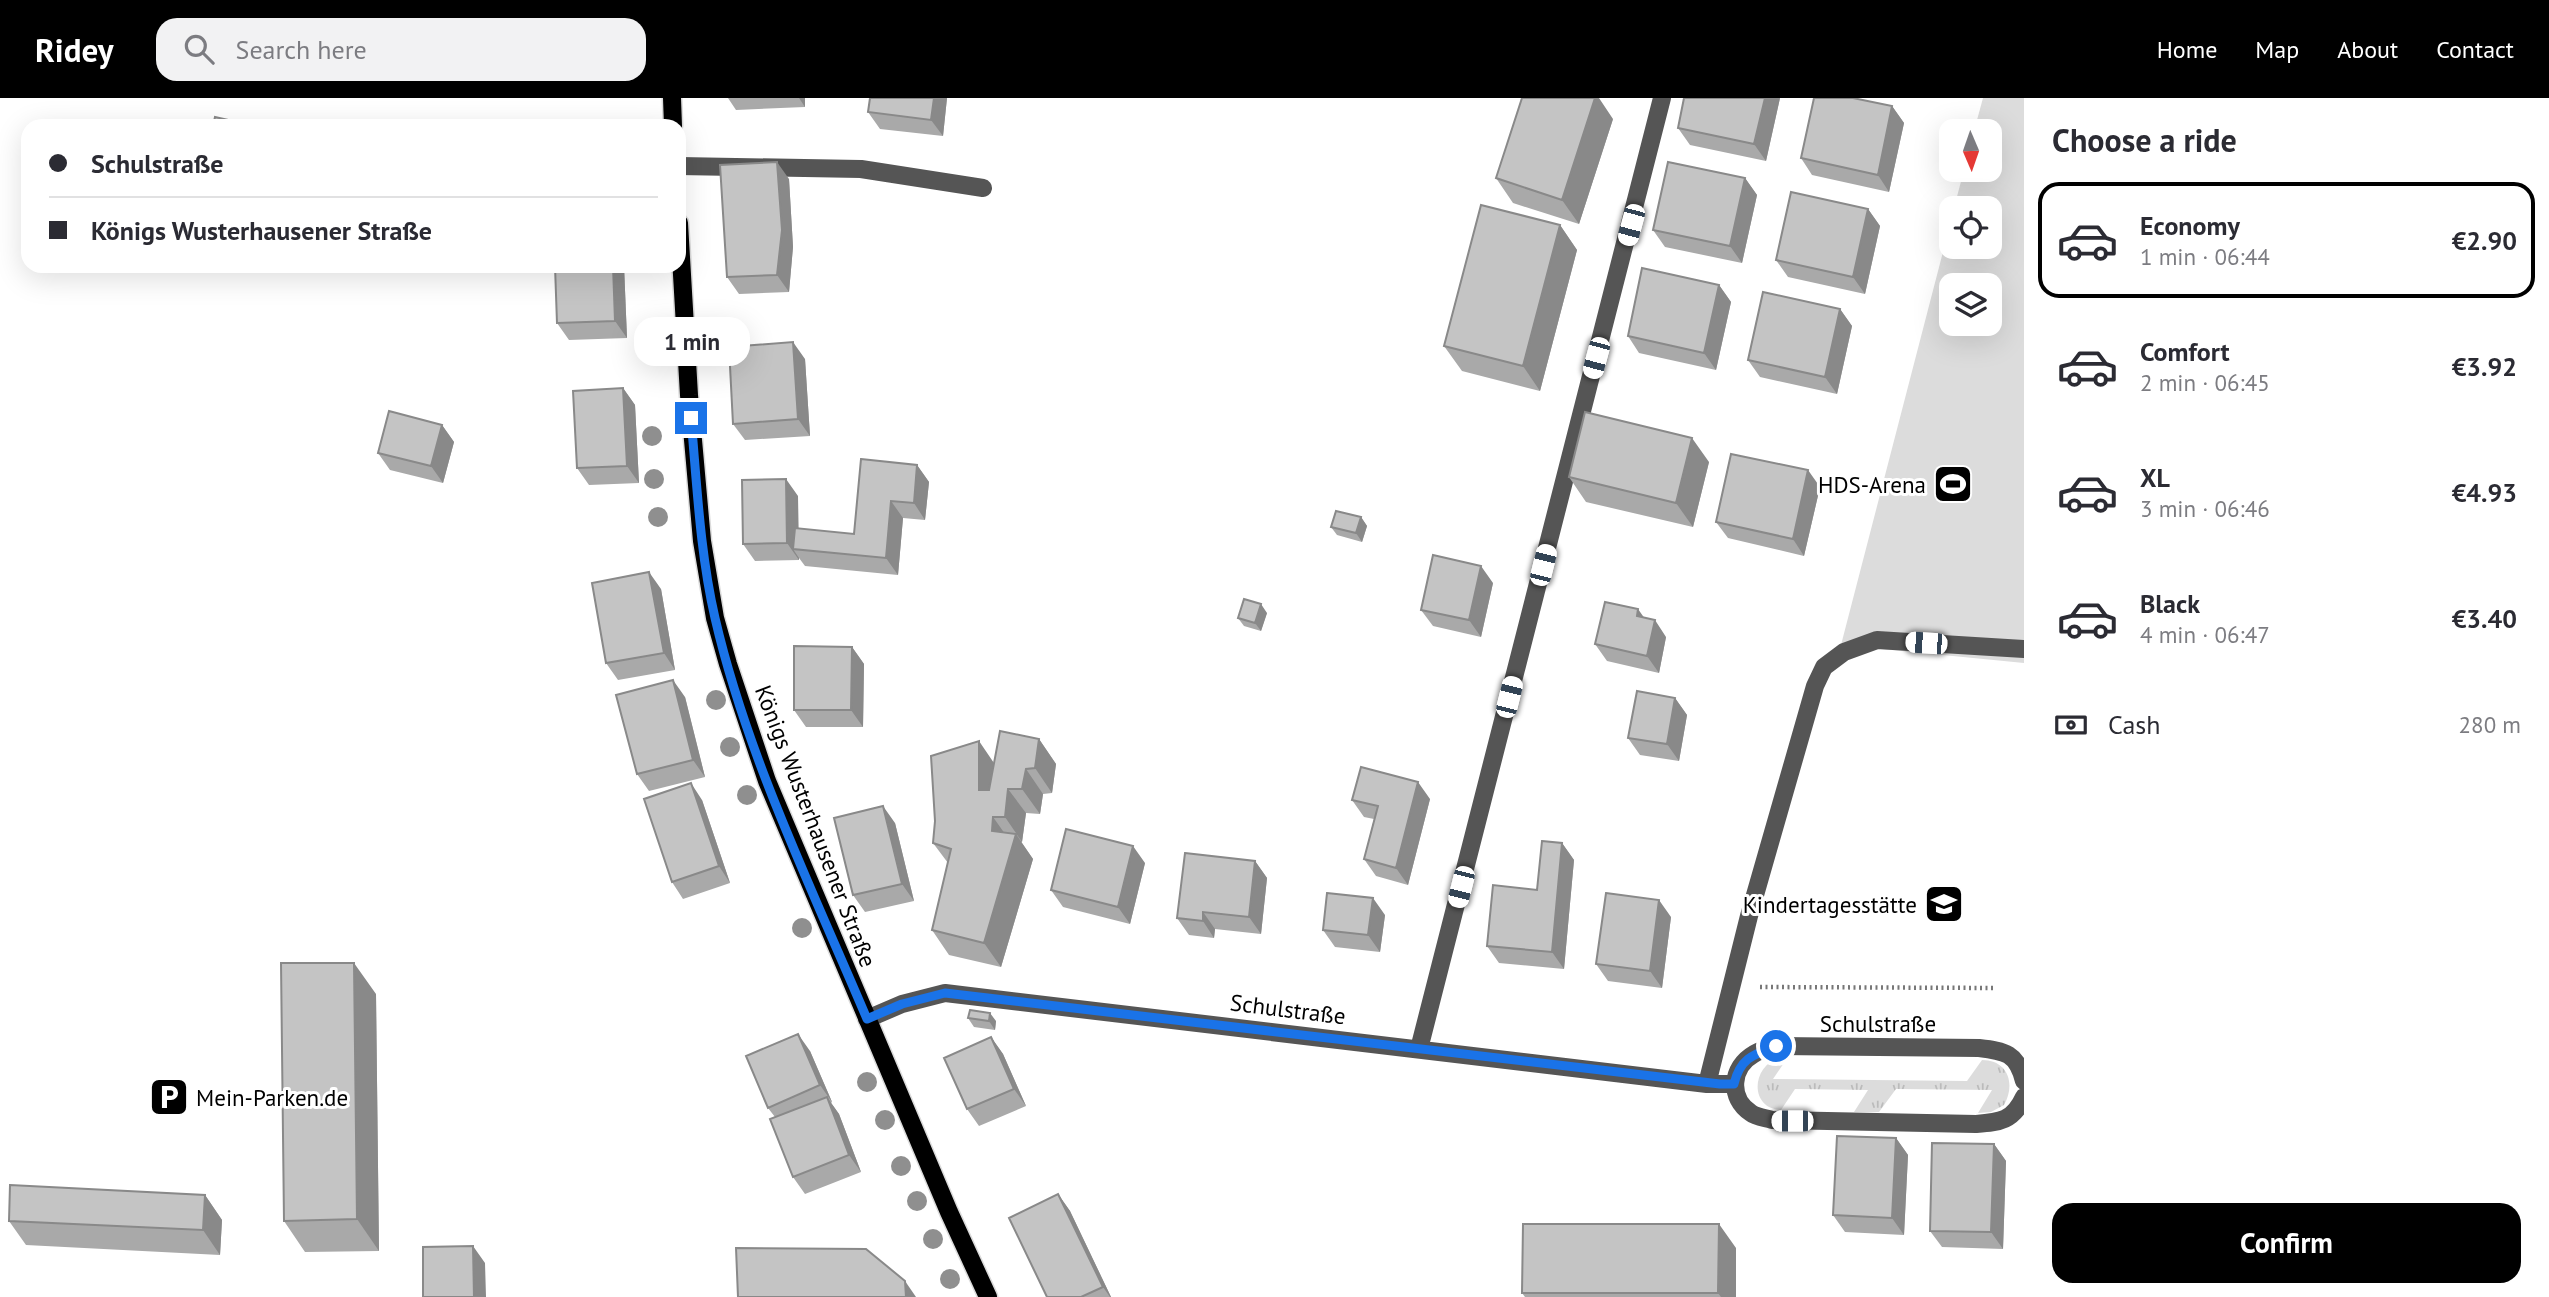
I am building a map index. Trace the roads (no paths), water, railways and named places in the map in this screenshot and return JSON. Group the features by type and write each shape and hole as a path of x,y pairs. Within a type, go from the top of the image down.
{"main road":[{"path":"672,98 673,119"},
{"name":"Königs Wusterhausener Straße","path":"682,273 702,541 715,618 733,681 767,781 949,1212 988,1297"}],"street":[{"path":"1419,1049 1662,98"},
{"path":"686,166 861,169 984,188"},
{"path":"1707,1084 1749,916 1815,687 1824,667 1844,652 1877,639 2024,649"},
{"name":"Schulstraße","path":"867,1019 912,1001 945,993 1707,1084 1734,1084 1738,1068 1754,1054 1776,1046 1979,1048 2000,1050 2014,1058 2024,1081"},
{"path":"1734,1084 1739,1101 1751,1114 1772,1121 1976,1124 2001,1122 2017,1111 2024,1097"}],"place":[{"name":"HDS-Arena","path":"1953,484"},
{"name":"Kindertagesstätte","path":"1944,904"},
{"name":"Mein-Parken.de","path":"169,1097"}]}
